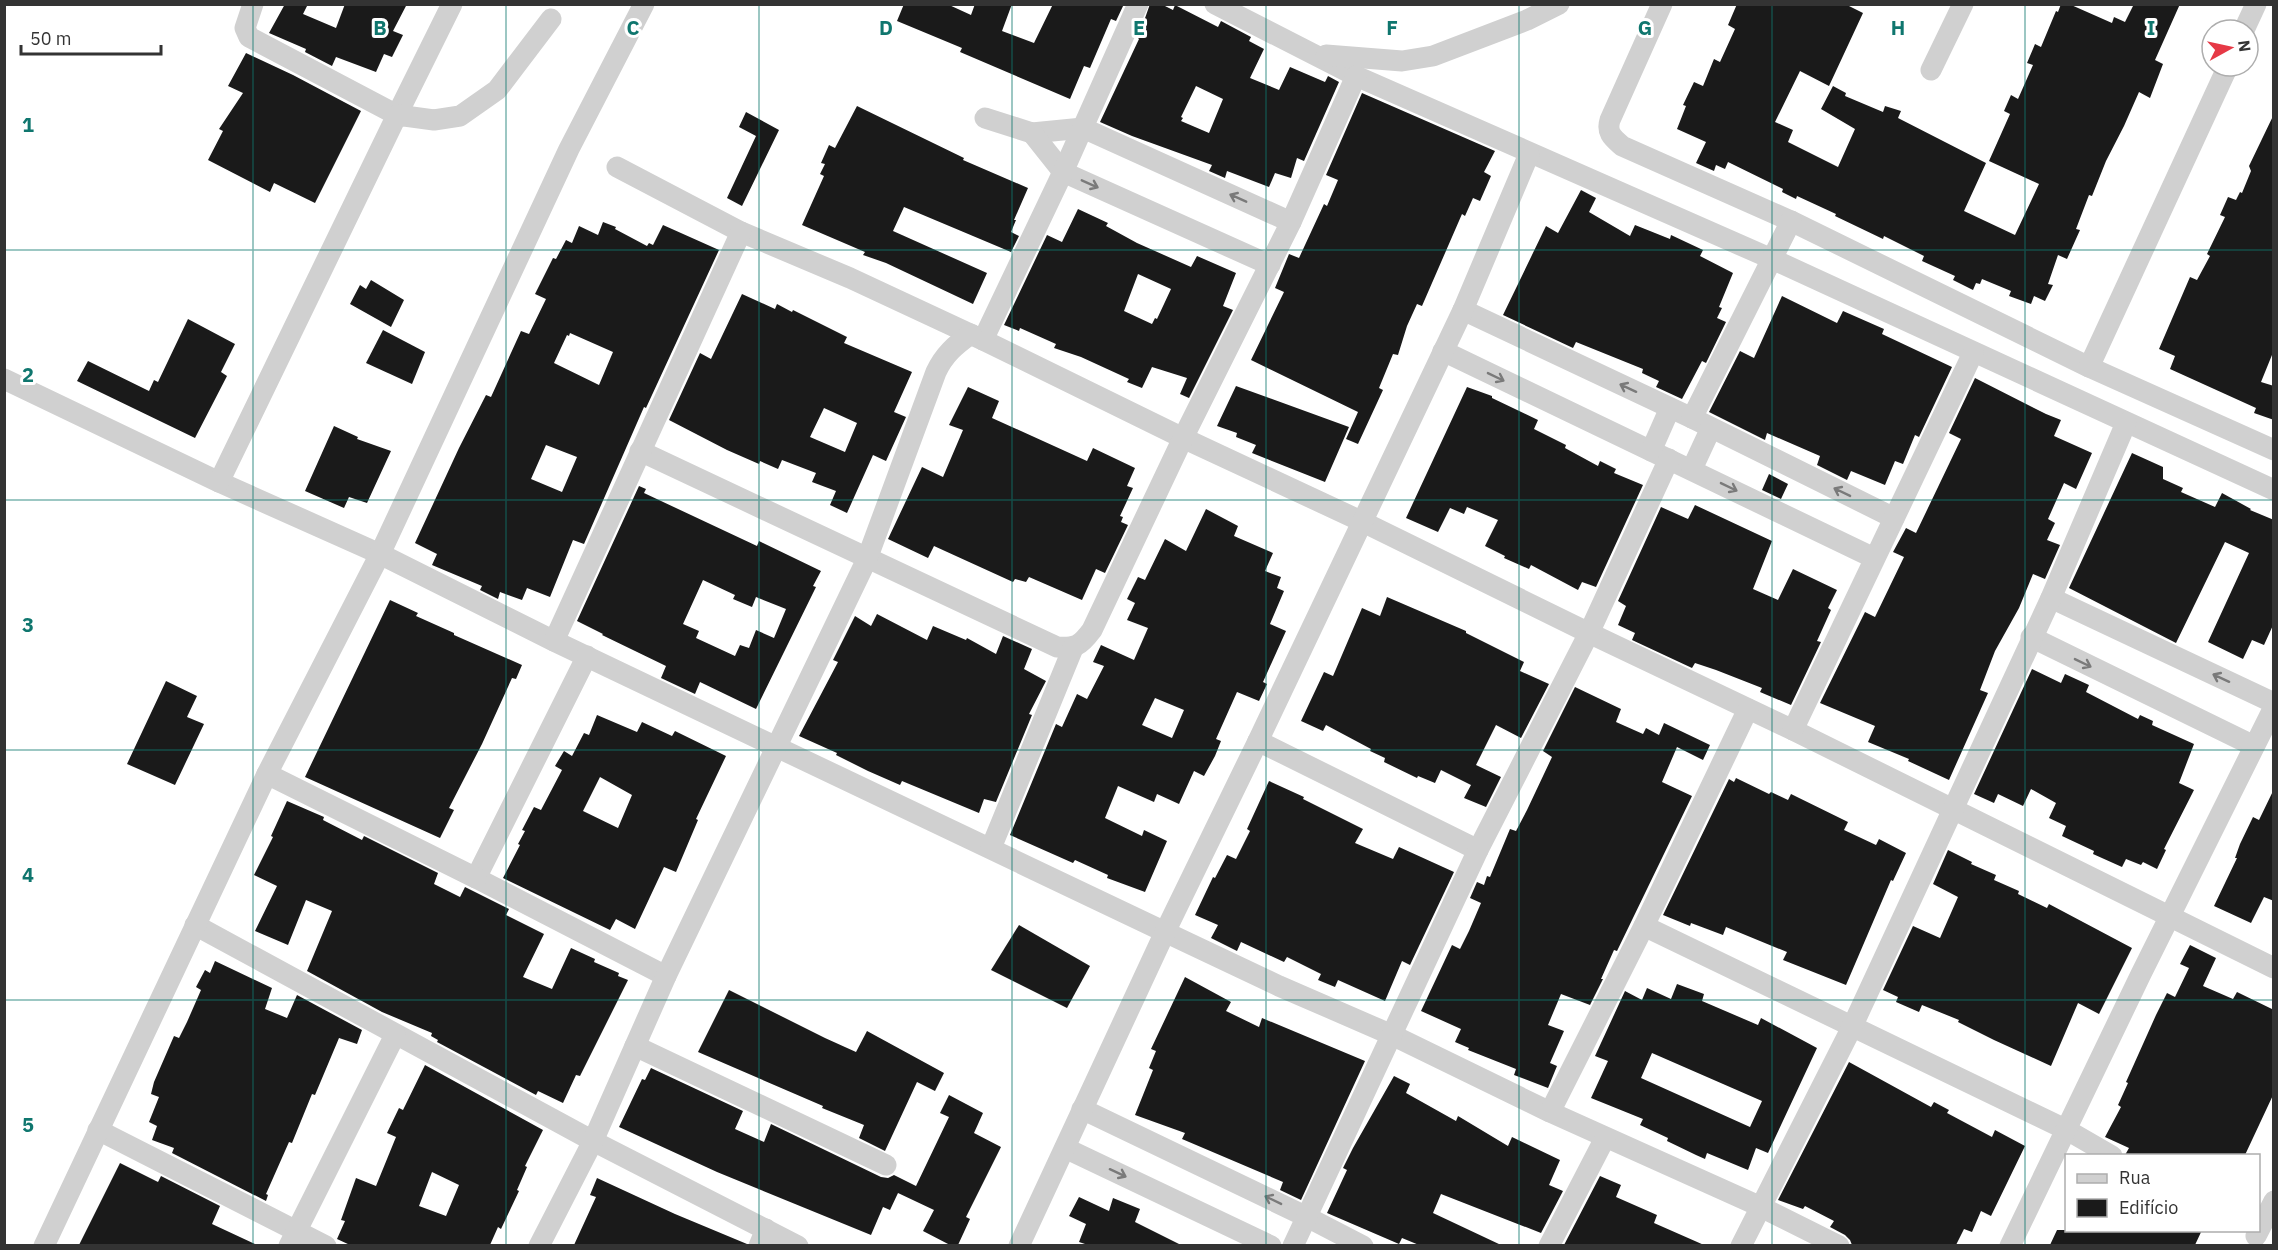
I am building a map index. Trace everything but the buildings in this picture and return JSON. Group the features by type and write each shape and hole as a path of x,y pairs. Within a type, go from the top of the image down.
{"street":[{"path":"253,4 245,28 249,37 397,115 434,120 460,116 497,90 551,19"},
{"path":"219,482 452,4"},
{"path":"44,1245 267,774 380,554 569,149 644,4"},
{"path":"539,1245 593,1142 666,976 867,559 936,372 953,346 977,337 1063,172 1138,4"},
{"path":"1215,4 1356,76 1528,154 1772,259 2274,490"},
{"path":"1313,53 1402,61 1433,56 1527,20 1559,4"},
{"path":"1662,4 1608,129 1610,135 1622,146 1791,221 2089,367 2274,450"},
{"path":"1932,70 1963,4"},
{"path":"2250,18 2256,4"},
{"path":"991,848 1073,648 1084,641 1092,630 1183,438 1291,222 1356,76"},
{"path":"2089,367 2222,78"},
{"path":"985,118 1032,133 1083,128 1291,222"},
{"path":"1032,133 1063,172 1270,265"},
{"path":"1019,1245 1165,932 1463,310 1528,154"},
{"path":"617,167 741,232 850,278 977,337 1183,438 1363,522 1793,730 2274,968"},
{"path":"1692,418 1791,221"},
{"path":"554,641 741,232"},
{"path":"1463,310 1692,418 1894,518"},
{"path":"1443,351 1874,558"},
{"path":"1793,730 1973,353"},
{"path":"4,379 219,482 380,554 554,641 1279,986 1392,1035 1605,1138 1759,1206 1839,1245"},
{"path":"1293,1245 1478,850 1589,633 1660,455 1670,408"},
{"path":"1741,1245 1852,1027 2051,598 2126,423"},
{"path":"1692,469 1711,428"},
{"path":"640,451 1057,647 1073,648"},
{"path":"2010,1245 2274,705 2051,598"},
{"path":"2031,637 2254,746"},
{"path":"476,878 587,656"},
{"path":"1550,1112 1644,926 1748,709"},
{"path":"1258,741 1478,850"},
{"path":"267,774 666,976"},
{"path":"195,925 762,1237 798,1245"},
{"path":"1644,926 2067,1130 2110,1154"},
{"path":"292,1238 395,1035"},
{"path":"635,1046 886,1165"},
{"path":"1082,1109 1363,1245"},
{"path":"98,1131 292,1238 326,1245"},
{"path":"1549,1245 1605,1138"},
{"path":"1065,1148 1271,1245"},
{"path":"2258,1237 2274,1201"}]}
